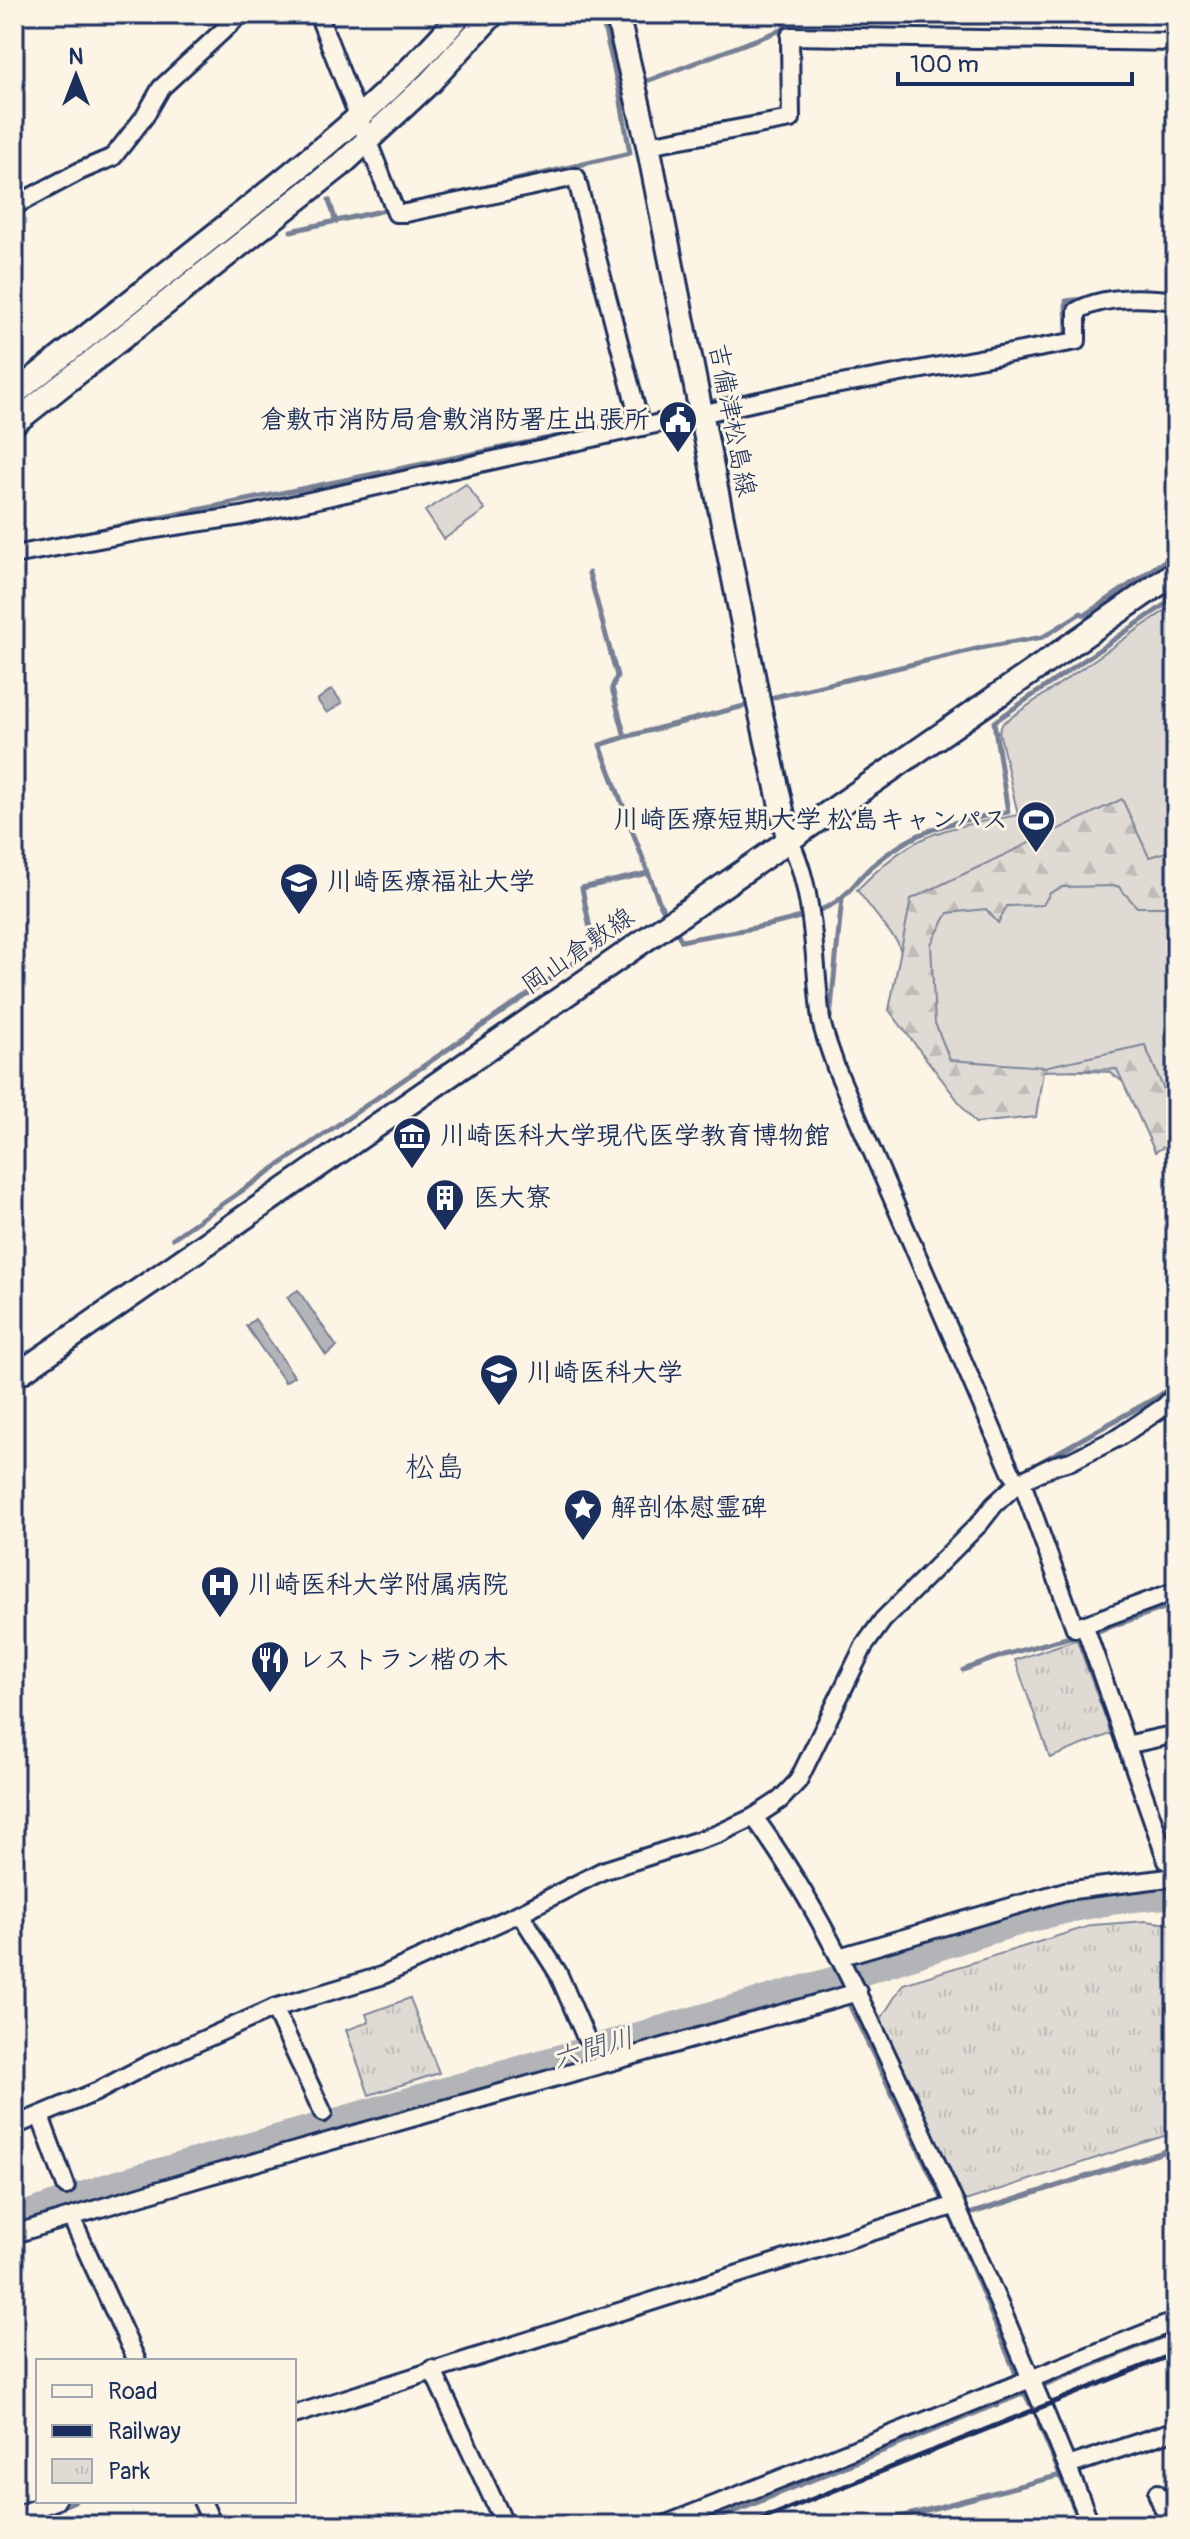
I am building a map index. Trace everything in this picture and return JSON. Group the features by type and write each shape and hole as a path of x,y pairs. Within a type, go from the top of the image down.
{"main road":[{"path":"14,394 321,151 436,43 461,14"},
{"path":"14,423 341,165 430,82 493,14"},
{"name":"吉備津松島線","path":"617,14 648,145 788,838"},
{"name":"岡山倉敷線","path":"14,1377 1176,572"}],"street":[{"path":"14,206 113,157 145,116 161,88 241,14"},
{"path":"318,14 394,208 406,213 576,177 640,421"},
{"path":"648,145 791,119 790,36 1176,42"},
{"path":"14,555 242,516 701,407 1077,341 1077,311 1088,304 1148,297 1176,301"},
{"path":"788,838 796,852 809,913 822,1024 836,1068 1005,1457 1024,1488 1075,1628 1086,1632 1176,1591"},
{"path":"14,2126 274,2008 381,1976 520,1913 602,1871 718,1834 754,1817 780,1800 798,1781 864,1646 883,1620 1019,1482 1119,1437 1165,1406 1176,1394"},
{"path":"841,1960 1065,1891 1172,1872 1086,1632"},
{"path":"1126,1745 1176,1734"},
{"path":"754,1817 785,1859 841,1960 851,1993 954,2211 1091,2525"},
{"path":"520,1913 558,1973 586,2038"},
{"path":"14,2234 851,1993"},
{"path":"274,2008 323,2113"},
{"path":"40,2116 66,2186"},
{"path":"296,2414 435,2375 954,2211"},
{"path":"76,2215 136,2359"},
{"path":"664,2525 1028,2385 1176,2321"},
{"path":"435,2375 505,2525"},
{"path":"1070,2471 1176,2430"},
{"path":"1157,2493 1170,2525"},
{"path":"14,2516 50,2503"},
{"path":"203,2503 213,2525"}],"green space":[{"path":"466,484 485,510 444,539 425,511"},
{"name":"川崎医療短期大学 松島キャンパス","path":"1176,603 1176,1088 1141,1089 1125,1083 1110,1072 939,1064 898,943 857,890 896,855 930,836 968,824 1018,815 999,731 1003,723"},
{"path":"1122,799 1149,857 1176,849 1176,907 1137,907 1118,886 1062,887 1050,893 1043,905 1007,906 998,923 986,909 948,913 931,944 935,1023 950,1060 1044,1067 1145,1045 1172,1109 1176,1107 1176,1140 1155,1152 1117,1069 1043,1071 1036,1117 975,1123 889,1010 911,899"},
{"path":"1078,1639 1113,1733 1050,1758 1015,1660"},
{"path":"1146,1921 1176,1925 1176,2132 962,2202 881,2019 903,1984 1093,1925"},
{"path":"410,1998 439,2073 369,2095 346,2030 369,2022 366,2014"}],"shaded area":[{"path":"332,689 342,703 327,713 317,700"},
{"path":"298,1290 337,1347 326,1355 287,1297"},
{"path":"255,1319 294,1376 285,1382 246,1326"}],"waterway":[{"path":"431,200 630,153 601,14"},
{"path":"784,14 784,29"},
{"path":"639,84 791,29"},
{"path":"817,29 1123,33"},
{"path":"329,200 336,222"},
{"path":"291,231 390,209"},
{"path":"1041,339 1067,335 1066,301 1091,298"},
{"path":"703,403 792,386"},
{"path":"649,417 694,406"},
{"path":"26,545 628,422"},
{"path":"770,698 985,647 1043,637 1081,613 1085,615 1176,553"},
{"path":"589,573 617,676 612,688 625,737 600,745 668,918"},
{"path":"673,926 682,941 810,914 840,899 872,866 920,834 952,823 1008,812 994,722 1176,597"},
{"path":"625,737 748,705"},
{"path":"173,1238 594,949 582,888 648,873"},
{"path":"830,1018 842,898"},
{"path":"1028,1469 1159,1396 1176,1383"},
{"path":"1090,1634 1176,1604"},
{"path":"963,1670 1074,1636 1078,1639 1130,1780"},
{"path":"1169,1882 1170,1895"},
{"name":"六間川","path":"14,2219 114,2185 825,1983 1042,1915 1131,1898 1176,1895"},
{"path":"837,1979 952,2219 1018,2379"},
{"path":"963,2216 1176,2148"},
{"path":"72,2199 145,2359"},
{"path":"702,2525 1176,2331"},
{"path":"1024,2392 1030,2404"},
{"path":"296,2423 388,2393"},
{"path":"1039,2424 1081,2525"},
{"path":"870,2525 1065,2474"},
{"path":"58,2508 70,2503"}],"railway":[{"path":"748,2525 1176,2353"}],"place":[{"name":"倉敷市消防局倉敷消防署庄出張所","path":"678,454"},
{"name":"川崎医療短期大学 松島キャンパス","path":"1036,854"},
{"name":"川崎医療福祉大学","path":"299,916"},
{"name":"川崎医科大学現代医学教育博物館","path":"412,1170"},
{"name":"医大寮","path":"445,1232"},
{"name":"川崎医科大学","path":"499,1407"},
{"name":"解剖体慰霊碑","path":"583,1542"},
{"name":"川崎医科大学附属病院","path":"220,1619"},
{"name":"レストラン楷の木","path":"270,1694"}],"district":[{"name":"松島","path":"435,1467"}]}
